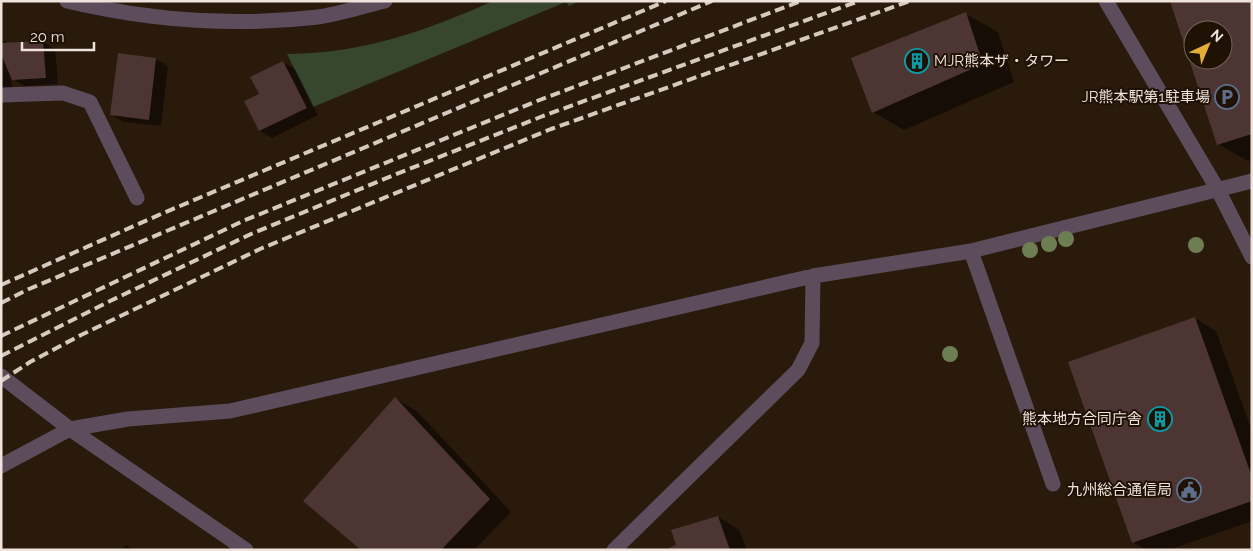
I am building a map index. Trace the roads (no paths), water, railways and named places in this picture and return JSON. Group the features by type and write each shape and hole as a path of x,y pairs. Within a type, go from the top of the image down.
{"street":[{"path":"67,1 216,23 319,17 385,1"},
{"path":"1106,1 1218,190 1252,257"},
{"path":"1,95 63,93 90,102 137,198"},
{"path":"1,466 70,429 128,419 230,411 813,276 971,250 1252,181"},
{"path":"971,250 1053,484"},
{"path":"614,550 798,370 812,343 813,276"},
{"path":"1,376 70,429 246,550"}],"railway":[{"path":"1,285 161,214 666,1"},
{"path":"1,303 29,289 712,1"},
{"path":"1,336 243,221 537,101 801,1"},
{"path":"1,356 110,301 251,234 543,116 859,1"},
{"path":"1,381 30,362 81,335 260,249 551,129 910,1"}],"place":[{"name":"MJR熊本ザ・タワー","path":"917,61"},
{"name":"JR熊本駅第1駐車場","path":"1227,97"},
{"name":"熊本地方合同庁舎","path":"1160,419"},
{"name":"九州総合通信局","path":"1189,490"}]}
